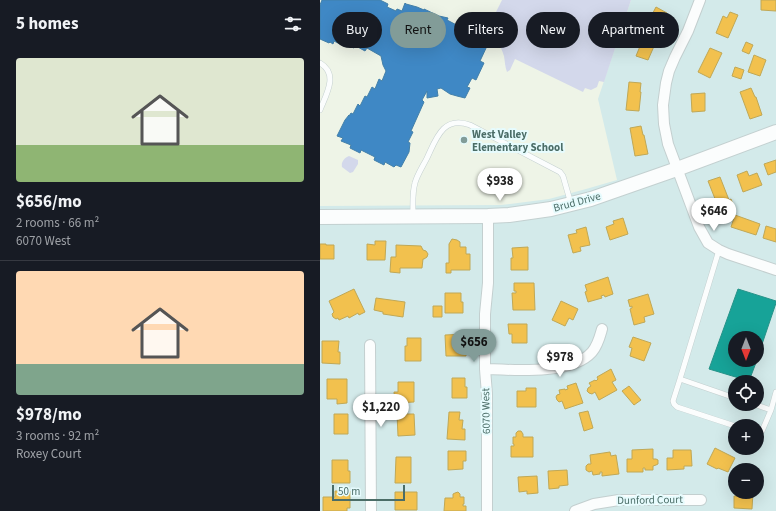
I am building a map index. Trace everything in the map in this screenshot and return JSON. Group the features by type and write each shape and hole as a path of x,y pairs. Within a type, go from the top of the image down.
{"main road":[{"name":"Brud Drive","path":"320,217 488,216 530,213 571,205 604,195 776,132"}],"street":[{"path":"700,0 688,31 669,71 664,96 666,135 670,152 701,233 708,243 728,254 776,270"},
{"name":"6070 West","path":"487,511 485,314 488,283 488,216"},
{"path":"485,369 546,369 569,365 585,358 592,352 602,329"},
{"path":"370,345 371,511"},
{"name":"Dunford Court","path":"575,511 601,502 619,500 701,500"}],"lane":[{"path":"320,63 328,70 330,80 320,110"},
{"path":"413,217 414,184 438,134 450,124 459,122 470,125 560,172 563,176 571,205"},
{"path":"719,250 680,379 674,404 677,407 728,423"},
{"path":"680,379 728,396"},
{"path":"764,426 771,410 776,392"},
{"path":"764,408 771,410"}],"shaded area":[{"path":"320,0 776,0 776,511 320,511"},
{"name":"West Valley Elementary School","path":"320,0 631,0 627,12 588,12 588,48 615,48 598,99 617,180 549,199 501,205 320,206"},
{"path":"502,0 631,0 627,12 588,12 588,48 615,48 604,82 599,81 597,87 591,90 585,88 583,92 515,59 510,70 507,72 504,56 500,48 518,48 518,12 496,12"},
{"path":"349,156 358,160 358,164 353,172 350,173 342,167 343,160"}],"building: Homes":[{"path":"761,0 776,0 776,11 761,10"},
{"path":"656,7 665,12 653,12"},
{"path":"730,12 738,15 728,38 716,33 723,16 727,18"},
{"path":"746,42 753,45 749,54 742,51"},
{"path":"639,48 653,48 648,60 636,56"},
{"path":"710,48 722,53 710,78 698,72"},
{"path":"754,55 766,60 760,76 748,72"},
{"path":"735,67 744,70 741,79 732,76"},
{"path":"629,82 641,83 639,111 626,110"},
{"path":"751,88 756,97 762,115 750,119 740,92"},
{"path":"705,93 705,111 692,112 691,94"},
{"path":"641,126 648,154 635,156 630,128"},
{"path":"776,160 776,172 768,175 764,164"},
{"path":"747,171 749,176 757,173 762,185 743,192 737,175"},
{"path":"720,177 729,200 731,199 735,209 721,214 708,181"},
{"path":"735,215 760,224 756,235 731,227"},
{"path":"623,218 628,234 610,240 606,227 614,224 613,221"},
{"path":"766,226 776,229 776,242 763,238"},
{"path":"586,227 590,245 580,247 581,251 573,253 568,235 577,233 576,230"},
{"path":"452,239 460,242 460,247 466,247 466,254 470,254 470,270 451,270 451,273 446,273 446,263 449,263 449,244"},
{"path":"375,241 386,241 385,260 367,260 367,244 375,245"},
{"path":"320,244 334,245 334,259 320,259"},
{"path":"396,245 421,246 428,254 427,257 423,259 422,268 400,268 400,273 390,272 391,257 396,257"},
{"path":"528,247 528,270 511,270 511,258 513,258 512,248"},
{"path":"608,277 613,294 605,297 604,295 601,296 602,298 588,302 585,292 587,291 585,285"},
{"path":"514,283 534,283 535,310 513,310 512,293 516,293 516,291 514,291"},
{"path":"354,289 365,312 339,320 338,318 336,319 333,317 332,314 334,312 329,301"},
{"path":"445,293 461,293 463,313 445,313"},
{"path":"648,294 654,314 644,317 645,322 634,325 630,309 632,306 630,307 628,300"},
{"path":"376,298 405,302 403,317 383,314 383,312 374,310"},
{"path":"561,301 578,309 573,320 569,318 565,326 552,320"},
{"path":"433,306 442,306 442,317 433,317"},
{"path":"508,324 527,324 527,343 512,343 512,334 509,334"},
{"path":"466,334 466,356 446,356 445,335"},
{"path":"633,337 651,343 644,361 630,356 632,348 629,347"},
{"path":"407,338 421,338 421,361 405,361 405,346 407,346"},
{"path":"322,341 339,341 338,352 340,352 340,364 322,363"},
{"path":"611,369 616,380 612,382 617,390 599,400 595,392 592,394 587,391 591,386 589,383 595,380 596,381 598,379 597,377"},
{"path":"452,378 465,378 467,398 452,398"},
{"path":"327,379 347,379 347,403 337,404 337,399 327,399"},
{"path":"398,382 414,382 414,402 395,403 394,392 398,392"},
{"path":"576,383 583,403 565,409 562,401 559,402 556,397 560,394 559,390 568,389 567,386"},
{"path":"629,386 641,400 634,405 622,391"},
{"path":"526,388 536,388 536,407 517,407 517,391 526,391"},
{"path":"588,411 593,428 584,431 579,413"},
{"path":"449,412 460,412 459,420 463,420 462,429 465,429 465,440 447,439"},
{"path":"334,414 348,414 348,434 334,434"},
{"path":"397,414 414,414 415,435 398,436"},
{"path":"521,431 523,437 533,437 533,457 511,457 511,446 514,446 513,437 516,437 516,433"},
{"path":"715,448 735,458 732,463 728,463 728,472 707,464"},
{"path":"653,449 653,459 658,460 658,464 653,466 653,470 645,470 645,468 643,468 643,472 627,472 627,459 632,459 632,450"},
{"path":"673,450 691,450 692,466 684,466 684,469 667,470 667,458 673,458"},
{"path":"448,451 466,451 466,461 463,461 463,469 448,470"},
{"path":"610,452 611,456 616,455 619,474 602,476 602,472 600,472 600,474 593,475 592,471 589,472 586,470 586,466 591,464 590,455"},
{"path":"396,457 411,457 411,483 395,483"},
{"path":"332,460 348,460 350,483 332,483"},
{"path":"567,470 568,485 549,489 548,471"},
{"path":"537,476 538,493 527,494 527,491 519,492 518,477"},
{"path":"335,491 350,491 350,508 347,508 347,511 323,511 323,497 335,497"},
{"path":"395,492 417,492 417,510 395,510"},
{"path":"458,492 460,497 464,497 463,506 466,506 466,511 444,511 445,498 453,498 453,494"},
{"path":"734,499 753,499 752,509 734,508"}],"building: Schools":[{"path":"322,0 380,0 388,4 387,7 396,11 397,9 402,11 405,3 430,12 390,12 390,48 446,48 446,18 448,18 447,20 454,24 454,48 486,48 480,61 484,63 476,80 472,78 467,87 470,88 465,98 450,94 441,88 437,89 438,96 427,98 427,91 422,100 424,102 411,131 413,132 408,142 410,143 409,152 401,167 396,165 394,167 385,162 384,165 374,160 375,157 361,150 360,153 350,148 351,145 341,141 343,138 337,136 345,120 351,113 353,114 358,104 360,106 372,87 375,89 379,79 382,81 386,71 381,56 367,48 382,48 382,12 332,12 332,43 329,43 320,39 320,5"},
{"path":"360,48 367,48 365,51"}],"building: Public":[{"path":"738,289 776,301 764,338 764,331 728,331 728,367 754,367 751,375 729,375 709,369"}],"place":[{"name":"West Valley Elementary School","path":"464,140"}]}
